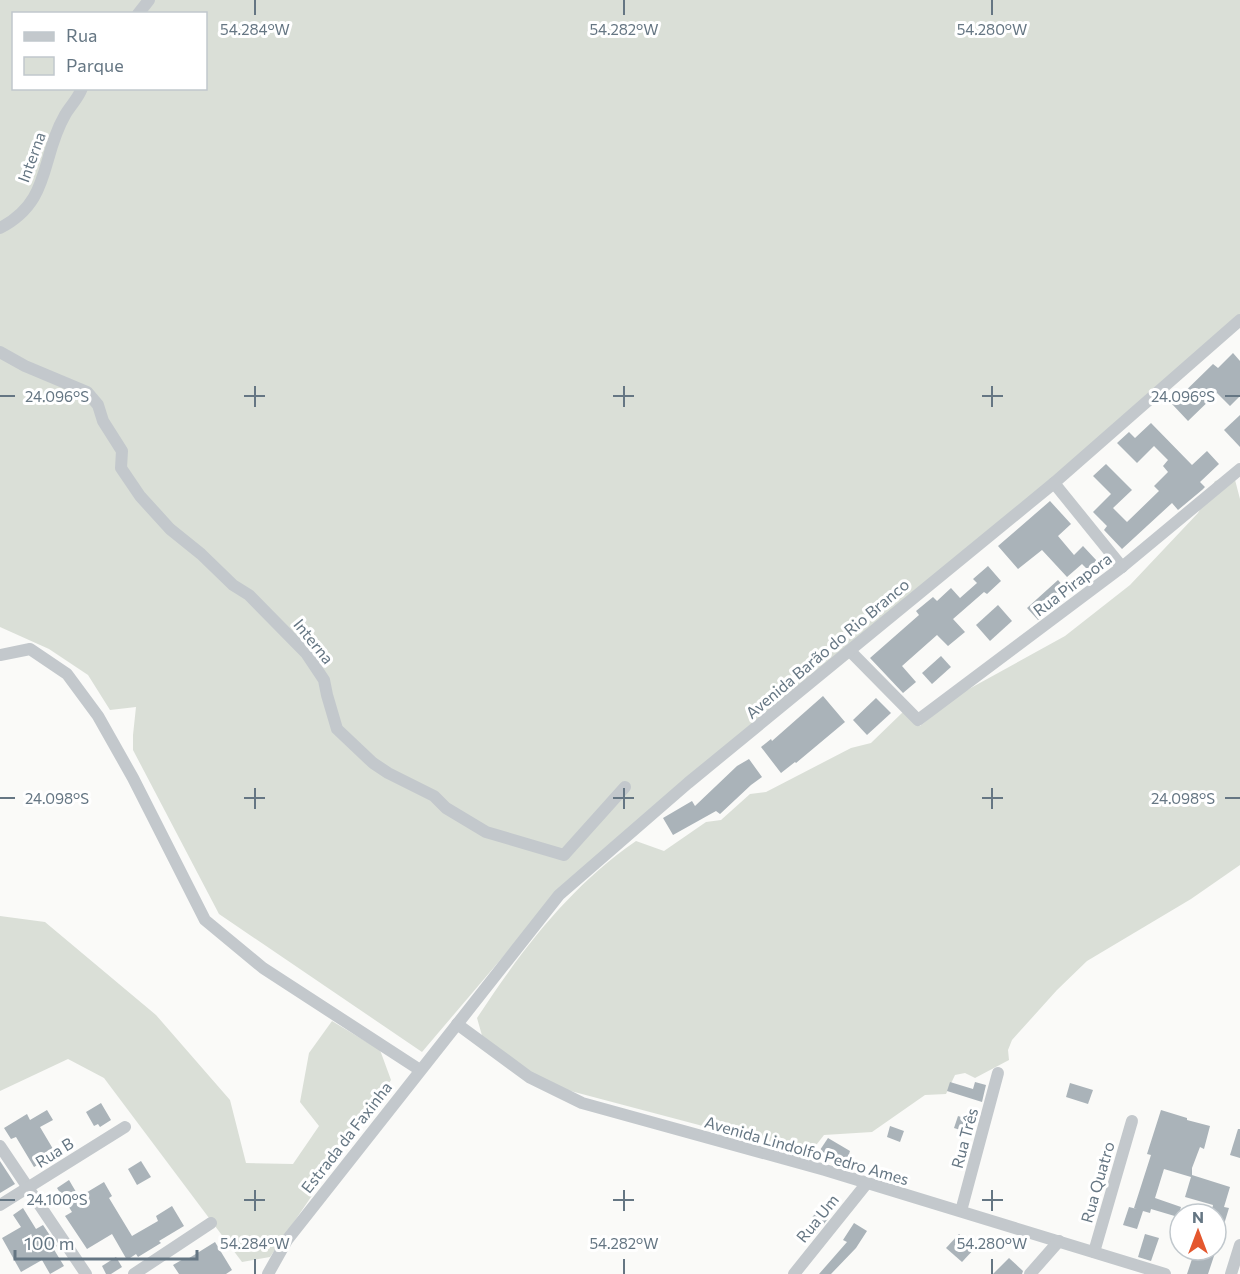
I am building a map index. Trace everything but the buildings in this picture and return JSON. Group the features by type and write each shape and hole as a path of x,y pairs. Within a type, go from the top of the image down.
{"street":[{"path":"140,12 149,0"},
{"name":"Interna","path":"0,228 20,216 38,192 65,115 81,90"},
{"name":"Avenida Barão do Rio Branco","path":"457,1024 559,895 644,820 1054,483 1237,327"},
{"name":"Interna","path":"0,352 25,366 87,392 98,405 103,421 122,451 122,468 140,496 170,529 201,554 233,585 264,609 306,653 324,680 337,729 373,763 434,796 446,808 486,832 564,855 625,788"},
{"name":"Rua Pirapora","path":"850,651 918,720 1122,567 1240,470"},
{"path":"1054,483 1122,567"},
{"path":"0,655 30,649 67,674 98,716 134,778 205,920 263,968 420,1070"},
{"name":"Estrada da Faxinha","path":"268,1274 286,1240 457,1024"},
{"name":"Avenida Lindolfo Pedro Ames","path":"457,1024 529,1077 582,1103 825,1170 1059,1241 1094,1252 1123,1269 1165,1274"},
{"name":"Rua Três","path":"961,1211 998,1073"},
{"name":"Rua Quatro","path":"1094,1252 1132,1121"},
{"name":"Rua B","path":"0,1205 125,1127"},
{"path":"2,1149 86,1274"},
{"name":"Rua Um","path":"794,1274 867,1183"},
{"path":"134,1274 211,1223"},
{"path":"1030,1274 1059,1241"},
{"path":"1230,1274 1240,1245"}],"green space":[{"path":"0,0 1240,0 1240,317 1051,481 558,892 422,1052 219,914 133,750 136,707 110,710 88,675 49,649 0,627"},
{"path":"1234,476 1240,499 1240,865 1191,899 1087,961 1012,1040 1008,1050 1009,1060 975,1078 965,1073 955,1075 946,1094 925,1095 872,1132 824,1135 810,1153 748,1141 699,1125 563,1089 511,1062 483,1039 477,1018 529,945 589,879 636,841 664,851 706,822 721,820 750,794 766,792 851,748 871,743 904,711 920,726 958,695 1065,636 1130,585 1198,513 1215,481"},
{"path":"0,916 45,922 156,1015 230,1100 246,1163 293,1164 319,1126 300,1102 309,1053 332,1021 380,1050 391,1080 270,1257 242,1262 104,1078 68,1059 0,1091"}]}
